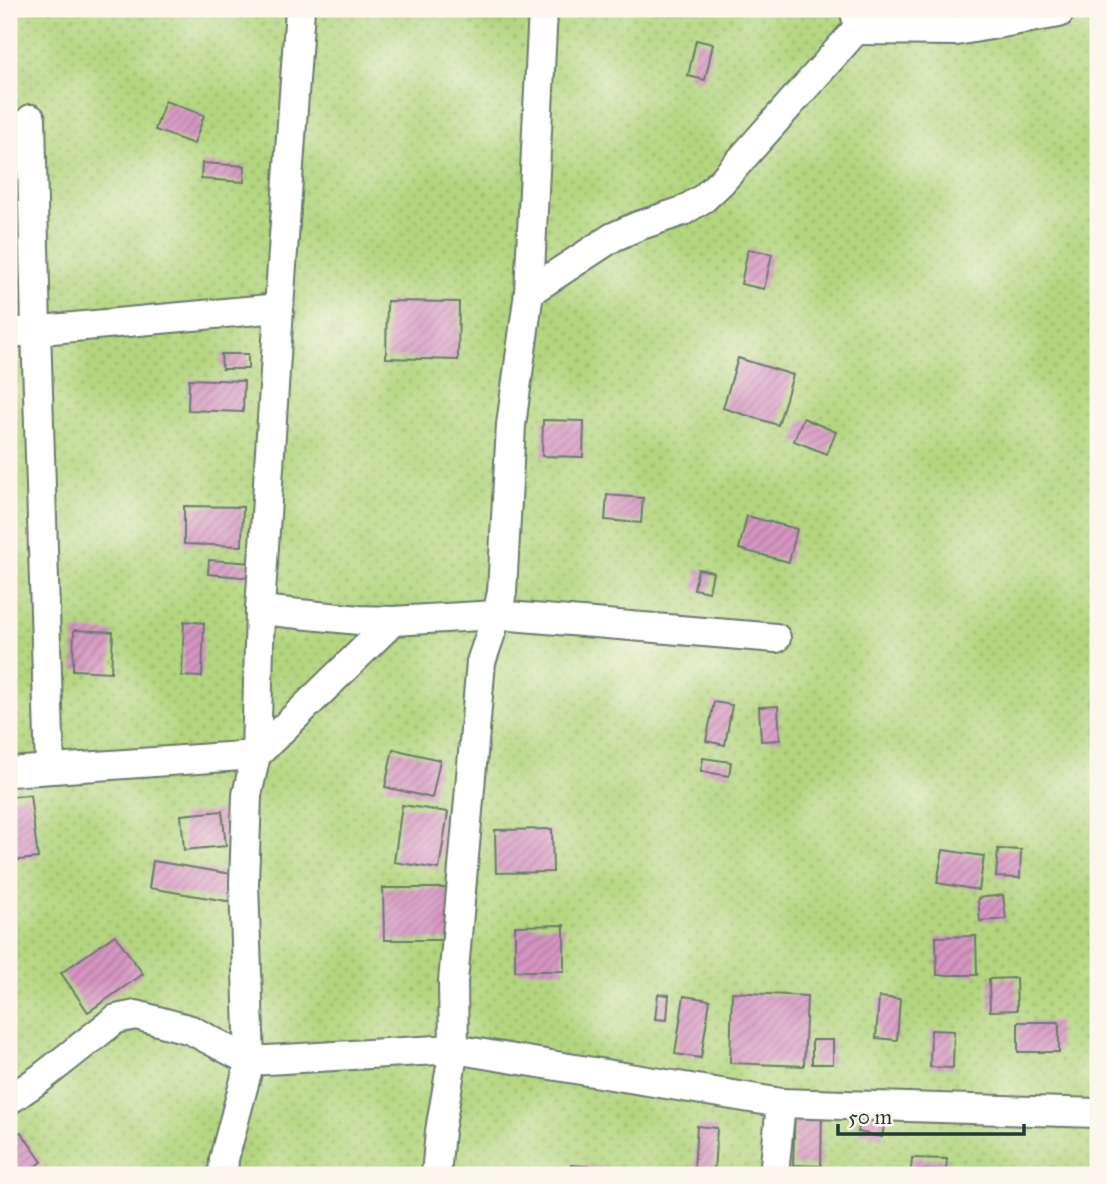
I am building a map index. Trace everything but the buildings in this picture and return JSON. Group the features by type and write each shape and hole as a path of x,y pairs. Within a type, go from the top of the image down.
{"street":[{"path":"223,1175 224,1159 250,1061 245,871 247,795 256,755 260,610 300,9"},
{"path":"436,1175 440,1131 454,1049 453,982 481,662 502,592 511,425 530,292 543,9"},
{"path":"530,292 613,237 683,211 705,198 722,181 855,19 956,31 1059,13"},
{"path":"31,119 22,332 50,769"},
{"path":"22,332 279,308"},
{"path":"260,610 393,621 497,615 776,638"},
{"path":"9,772 256,755 393,621"},
{"path":"9,1100 116,1019 136,1015 191,1030 250,1061 454,1049 781,1103 1098,1113"},
{"path":"774,1175 781,1103"}],"green space":[{"path":"9,9 1098,9 1098,1175 9,1175"}]}
